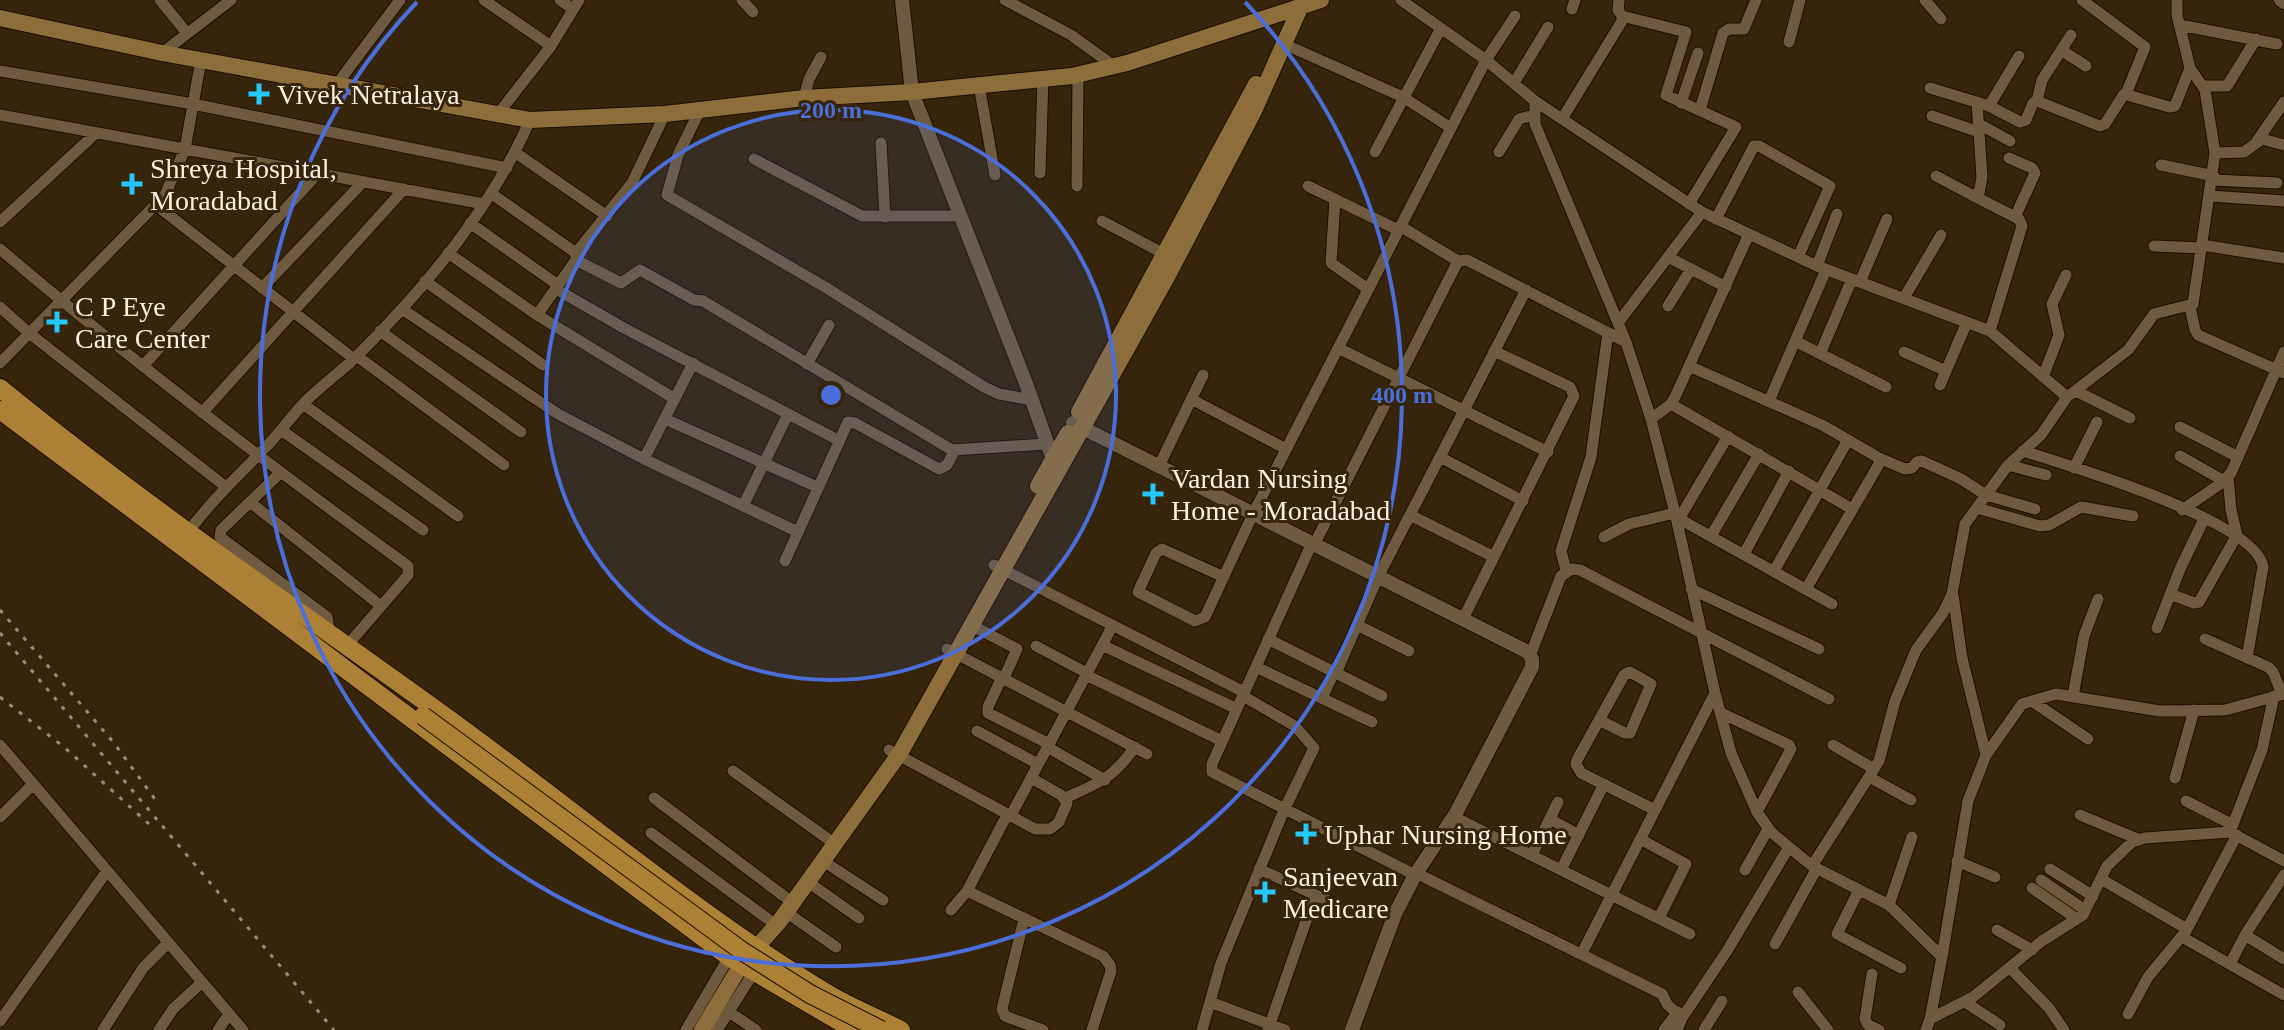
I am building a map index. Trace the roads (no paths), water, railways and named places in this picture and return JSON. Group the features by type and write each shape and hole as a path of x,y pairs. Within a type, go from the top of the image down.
{"main road":[{"path":"0,18 162,53 530,120 665,114 804,98 912,92 1078,74 1114,66 1296,5 1321,0"},
{"path":"951,650 971,625 1052,458 1078,426 1254,111 1284,44 1296,5"},
{"path":"1170,257 1296,5"},
{"path":"0,388 58,435 338,641 423,716 742,951 810,994 881,1030"},
{"path":"0,410 741,965 854,1030"},
{"path":"758,944 768,919 808,882 894,753 998,567"},
{"path":"357,678 374,673 435,709 833,996 901,1030"},
{"path":"702,1030 741,965 828,839 845,824"}],"street":[{"path":"160,0 187,33"},
{"path":"162,53 231,0"},
{"path":"337,84 400,0"},
{"path":"484,0 551,46"},
{"path":"498,114 551,46 576,5 560,0"},
{"path":"742,0 753,12"},
{"path":"0,115 363,182 488,199 621,283 640,270 694,300 703,301 944,446 955,450 1052,458 912,92 902,0"},
{"path":"1005,0 1071,35 1114,66"},
{"path":"1401,0 1486,60 1535,101 1702,212 1822,268 1990,331 2043,377 2072,394 2130,418"},
{"path":"1562,119 1622,21 1618,10 1619,0"},
{"path":"1700,110 1723,33 1729,29 1744,29 1756,0"},
{"path":"1789,42 1800,0"},
{"path":"1925,0 1941,19"},
{"path":"2037,101 2100,126 2105,124 2122,95 2126,94 2145,47 2082,0"},
{"path":"2177,0 2177,15 2190,68 2204,86 2215,153 2194,300 2190,307 2198,335 2280,371"},
{"path":"1224,577 1162,549 1156,553 1138,592 1199,621 1205,617 1224,577 1253,514 1399,228 1486,60 1515,16"},
{"path":"1622,16 1686,32 1666,93 1668,97 1736,127 1689,204"},
{"path":"2180,25 2277,44"},
{"path":"1514,83 1548,27"},
{"path":"1375,152 1441,28"},
{"path":"1930,88 1983,104 2023,122 2037,101 2042,80 2071,35"},
{"path":"2204,86 2227,86 2256,39"},
{"path":"1284,44 1403,97 1451,128"},
{"path":"2061,50 2086,66"},
{"path":"1681,103 1698,53"},
{"path":"1974,196 1979,193 1981,184 1979,128 1983,104 2019,56"},
{"path":"804,98 809,79 821,57"},
{"path":"0,363 165,195 185,149 201,60"},
{"path":"2126,94 2172,107 2177,103 2190,68"},
{"path":"0,71 193,104 507,168"},
{"path":"1077,186 1078,74"},
{"path":"1040,173 1043,78"},
{"path":"979,85 995,175"},
{"path":"1535,101 1535,124 1626,342 1651,419 1677,516 1691,589 1731,753 1757,812 1768,829 1815,867 1889,905 1942,957"},
{"path":"2215,153 2248,151 2284,102"},
{"path":"700,110 678,155 667,195 825,287 984,387 999,394 1032,400"},
{"path":"537,315 576,256 632,183 665,114"},
{"path":"1499,152 1519,119 1534,115"},
{"path":"1932,116 1979,128 2010,141"},
{"path":"189,531 303,404 355,358 402,309 488,199 516,153 530,120"},
{"path":"0,222 96,133"},
{"path":"2257,141 2262,139 2284,145"},
{"path":"881,143 885,217"},
{"path":"1716,219 1754,146 1759,146 1830,186 1798,257"},
{"path":"516,153 607,216"},
{"path":"2009,158 2032,168 2035,173 2015,217"},
{"path":"754,159 862,216 960,216"},
{"path":"2161,165 2213,178 2277,183"},
{"path":"143,366 318,173"},
{"path":"1936,176 2021,222 2022,230 1990,331"},
{"path":"262,288 363,182"},
{"path":"1308,186 1399,228 1458,261 1467,260 1626,342"},
{"path":"202,413 404,189"},
{"path":"2210,196 2284,201"},
{"path":"1335,199 1331,263 1368,289"},
{"path":"156,205 294,313 504,465"},
{"path":"1618,323 1702,212"},
{"path":"1769,401 1822,268 1837,214"},
{"path":"1820,354 1887,219"},
{"path":"1102,221 1170,257"},
{"path":"470,223 557,287 622,327 838,440"},
{"path":"1651,419 1671,404 1749,234"},
{"path":"1904,298 1941,235"},
{"path":"2154,246 2202,247 2284,258"},
{"path":"0,249 257,456 408,566 408,575 381,606 338,641 327,617 220,537 221,530 280,473"},
{"path":"448,253 537,315 675,399"},
{"path":"1668,257 1726,287"},
{"path":"1458,261 1313,544 1212,764 1214,775 1662,994 1679,1020"},
{"path":"1668,306 1691,269"},
{"path":"2043,377 2059,335 2052,304 2066,275"},
{"path":"425,281 543,365"},
{"path":"1322,698 1378,577 1526,290"},
{"path":"0,307 226,487"},
{"path":"1775,944 1815,867 1879,761 1895,701 1916,650 1943,613 1952,594 1965,524 2008,465 2041,435 2072,394 2128,350 2154,314 2190,307"},
{"path":"402,309 548,408 644,459 798,532"},
{"path":"1940,385 1967,322"},
{"path":"807,364 829,325"},
{"path":"380,331 521,432"},
{"path":"1566,570 1561,551 1591,457 1608,333"},
{"path":"1795,341 1886,387"},
{"path":"1338,348 1548,452"},
{"path":"1463,619 1573,402 1573,391 1494,351"},
{"path":"1904,352 1946,371"},
{"path":"2182,510 2226,479 2280,371 2284,352"},
{"path":"644,459 693,363"},
{"path":"1689,366 1824,426 1879,458 1909,469 1922,461 1961,479 1986,495 2035,509"},
{"path":"1159,466 1203,375"},
{"path":"1191,399 1286,449"},
{"path":"303,404 458,516"},
{"path":"1671,404 1852,509"},
{"path":"743,506 788,414"},
{"path":"665,419 817,487"},
{"path":"785,561 848,422 939,469 947,465 955,450"},
{"path":"2074,468 2097,422"},
{"path":"1078,426 1528,652 1530,656 1532,667 1454,817 1415,874 1395,914 1352,1030"},
{"path":"2180,427 2238,457"},
{"path":"281,430 423,530"},
{"path":"1677,516 1728,436"},
{"path":"1774,571 1848,440"},
{"path":"2023,451 2136,488 2237,535 2260,556 2263,567 2247,658"},
{"path":"1711,536 1759,454"},
{"path":"2180,456 2226,479"},
{"path":"1440,457 1523,501"},
{"path":"1806,589 1879,464 1879,458"},
{"path":"2008,465 2046,475"},
{"path":"1744,554 1789,471"},
{"path":"2170,594 2199,602 2237,535 2226,479"},
{"path":"250,502 381,606"},
{"path":"1977,508 2040,526 2049,525 2074,510 2088,506 2133,516"},
{"path":"1410,515 1494,557"},
{"path":"1604,537 1629,524 1677,516 1832,604"},
{"path":"2157,628 2204,519"},
{"path":"998,567 1244,694 1295,726 1313,745 1314,750 1284,810 1221,963 1202,1030"},
{"path":"1566,570 1580,570 1829,699"},
{"path":"1530,656 1566,570"},
{"path":"1691,589 1819,649"},
{"path":"1952,594 1962,658 1986,755"},
{"path":"2073,696 2084,636 2098,599"},
{"path":"971,625 1017,649 988,707 988,713 1105,780"},
{"path":"951,910 967,891 1113,625"},
{"path":"1357,625 1409,651"},
{"path":"1268,639 1382,696"},
{"path":"2128,1014 2148,977 2185,933 2233,831 2280,695 2273,672 2205,639"},
{"path":"1102,645 1237,709"},
{"path":"1036,646 1222,741"},
{"path":"951,650 1147,754"},
{"path":"1256,667 1372,722"},
{"path":"1599,720 1630,733 1651,684 1627,672 1599,720 1576,764 1581,773 1655,810"},
{"path":"1582,953 1715,693"},
{"path":"1928,1025 1968,801 1986,755 2022,704 2056,694 2160,711 2225,710 2280,695"},
{"path":"2032,701 2088,739"},
{"path":"2175,778 2194,710"},
{"path":"1721,713 1789,745 1791,749 1757,812"},
{"path":"977,731 1038,764"},
{"path":"0,745 243,1030"},
{"path":"1833,745 1911,800"},
{"path":"1065,798 1105,780 1120,769 1135,747"},
{"path":"894,753 1008,816 1035,829 1050,829 1059,822 1067,808 1065,798 1031,778"},
{"path":"733,771 828,839"},
{"path":"0,817 33,784"},
{"path":"1561,870 1604,784"},
{"path":"654,798 836,947"},
{"path":"2186,801 2284,861"},
{"path":"1532,855 1558,802"},
{"path":"2080,815 2140,840"},
{"path":"1454,817 1690,934"},
{"path":"1550,819 1579,835"},
{"path":"1745,870 1768,829"},
{"path":"1928,1025 1965,1002 2081,915 2107,866 2132,842 2233,831"},
{"path":"651,833 768,919"},
{"path":"1889,905 1912,837"},
{"path":"1640,839 1686,864 1659,918"},
{"path":"1664,1030 1679,1020 1727,951 1789,847"},
{"path":"823,861 883,900"},
{"path":"1957,861 1995,877"},
{"path":"1259,869 1333,903"},
{"path":"2050,869 2093,896"},
{"path":"0,1021 107,871"},
{"path":"2230,964 2284,875"},
{"path":"2101,879 2230,964 2284,995"},
{"path":"808,882 859,918"},
{"path":"2037,884 2081,915"},
{"path":"1859,890 1838,936 1901,968"},
{"path":"967,891 1103,956 1110,965 1092,1030"},
{"path":"1269,1027 1315,895"},
{"path":"1024,919 1002,1009 1005,1016 1043,1030"},
{"path":"1997,930 2032,950"},
{"path":"2245,935 2284,959"},
{"path":"103,1030 143,968 168,943"},
{"path":"717,1030 729,1012 741,965"},
{"path":"686,1030 741,965"},
{"path":"2010,968 2049,1008 2064,1030"},
{"path":"1872,974 1865,1019 1868,1025 1879,1030"},
{"path":"159,1030 173,1009 201,983"},
{"path":"1798,992 1828,1030"},
{"path":"1704,1030 1722,1001"},
{"path":"1210,1002 1269,1027 1285,1030"},
{"path":"1965,1002 2000,1025"},
{"path":"729,1012 756,1030"},
{"path":"218,1030 229,1014"}],"railway":[{"path":"0,610 114,743 157,802"},
{"path":"0,633 334,1030"},
{"path":"0,697 65,748 149,824"}],"place":[{"name":"Vivek Netralaya","path":"259,94"},
{"name":"Shreya Hospital, Moradabad","path":"132,184"},
{"name":"C P Eye Care Center","path":"57,322"},
{"name":"Vardan Nursing Home - Moradabad","path":"1153,494"},
{"name":"Uphar Nursing Home","path":"1306,834"},
{"name":"Sanjeevan Medicare","path":"1265,892"}]}
